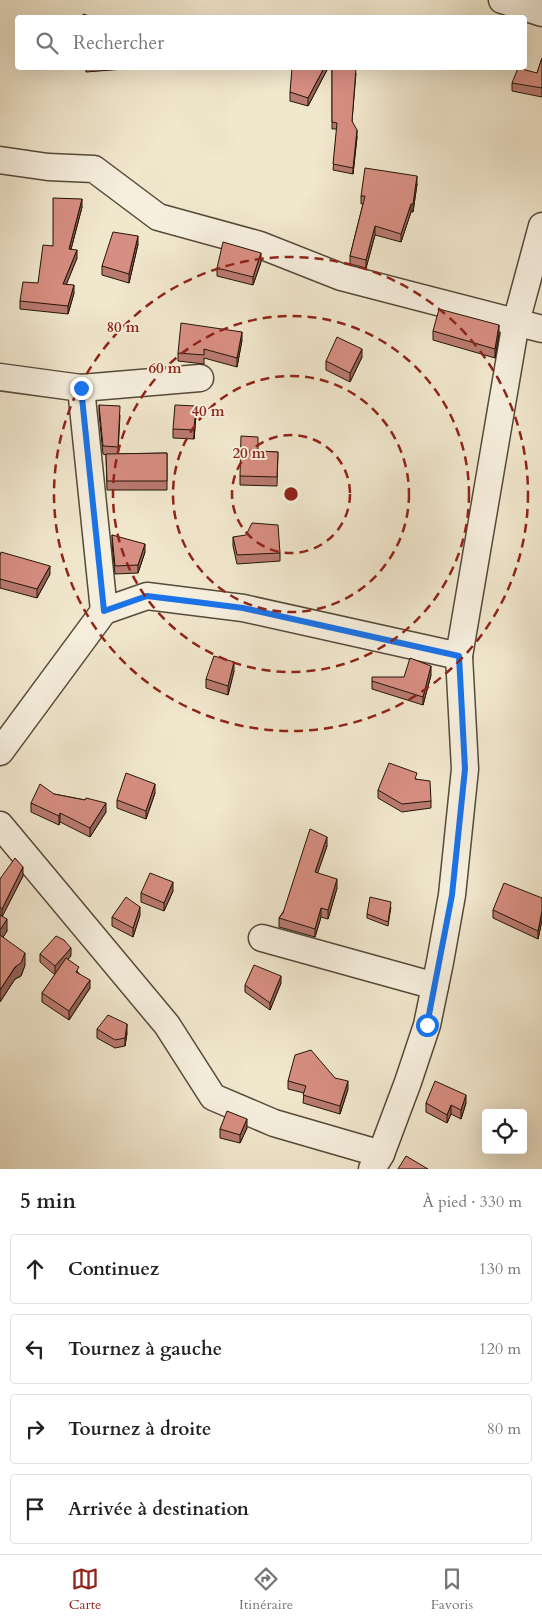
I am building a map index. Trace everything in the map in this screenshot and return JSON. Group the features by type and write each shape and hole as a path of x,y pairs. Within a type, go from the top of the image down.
{"street":[{"path":"502,0 542,13"},
{"path":"0,160 94,169 158,217 260,246 341,277 542,329"},
{"path":"0,825 167,1025 213,1097 274,1123 377,1161 427,1025 452,895 465,769 459,656 516,322 542,227"},
{"path":"0,377 81,388 200,378"},
{"path":"81,388 104,611"},
{"path":"0,752 104,611 147,596 243,608 459,656"},
{"path":"262,938 435,986"}],"building":[{"path":"542,58 542,88 512,83 517,70 537,73"},
{"path":"292,70 323,70 308,98 290,92"},
{"path":"332,70 356,70 352,121 357,130 353,168 333,164 337,123 332,122"},
{"path":"365,168 417,176 413,204 411,204 401,234 375,226 366,260 350,256 365,196 361,196"},
{"path":"53,198 82,199 69,249 77,250 63,284 74,285 68,306 20,301 23,282 38,283 43,245 53,246"},
{"path":"113,232 138,236 129,274 102,266"},
{"path":"223,242 261,253 253,277 217,268"},
{"path":"439,309 499,325 495,349 433,331"},
{"path":"181,323 242,332 237,358 204,349 204,355 178,353"},
{"path":"337,337 362,349 350,373 326,361"},
{"path":"99,405 120,406 118,447 103,446"},
{"path":"175,405 196,406 194,430 173,429"},
{"path":"241,436 258,437 258,451 278,452 277,477 240,476"},
{"path":"167,453 167,481 107,481 106,454"},
{"path":"252,523 278,525 280,553 237,555 233,537 246,535"},
{"path":"112,535 145,544 138,565 115,566"},
{"path":"1,552 50,566 37,589 0,579"},
{"path":"214,656 234,662 228,686 206,679"},
{"path":"410,658 431,666 423,697 372,681 372,677 404,677"},
{"path":"389,763 417,773 415,779 430,781 431,801 402,804 378,790"},
{"path":"126,773 155,784 146,811 117,800"},
{"path":"40,784 54,794 85,800 86,798 106,803 90,828 60,813 59,816 31,803"},
{"path":"310,829 327,837 315,872 337,879 328,910 321,908 315,929 279,918 283,913"},
{"path":"15,858 23,867 2,909 0,907 0,879"},
{"path":"150,873 173,882 164,903 141,893"},
{"path":"504,883 542,898 542,911 538,931 493,910"},
{"path":"126,897 140,907 133,928 112,917"},
{"path":"370,897 391,902 388,922 367,914"},
{"path":"0,915 7,919 0,930"},
{"path":"0,935 25,953 21,963 15,967 0,990"},
{"path":"56,936 64,940 71,948 55,966 40,954"},
{"path":"66,958 79,967 76,972 90,980 69,1011 42,993"},
{"path":"254,965 281,976 270,1003 245,985"},
{"path":"108,1015 127,1024 125,1038 115,1040 97,1029"},
{"path":"311,1050 335,1078 348,1081 340,1106 303,1095 306,1086 288,1081 295,1055"},
{"path":"435,1081 466,1095 461,1110 451,1105 447,1115 426,1103"},
{"path":"227,1111 247,1119 240,1135 220,1129"},
{"path":"406,1156 428,1169 398,1169"}],"route":[{"path":"81,388 104,611 147,596 196,602 243,608 459,656 465,769 452,895 427,1025"}]}
